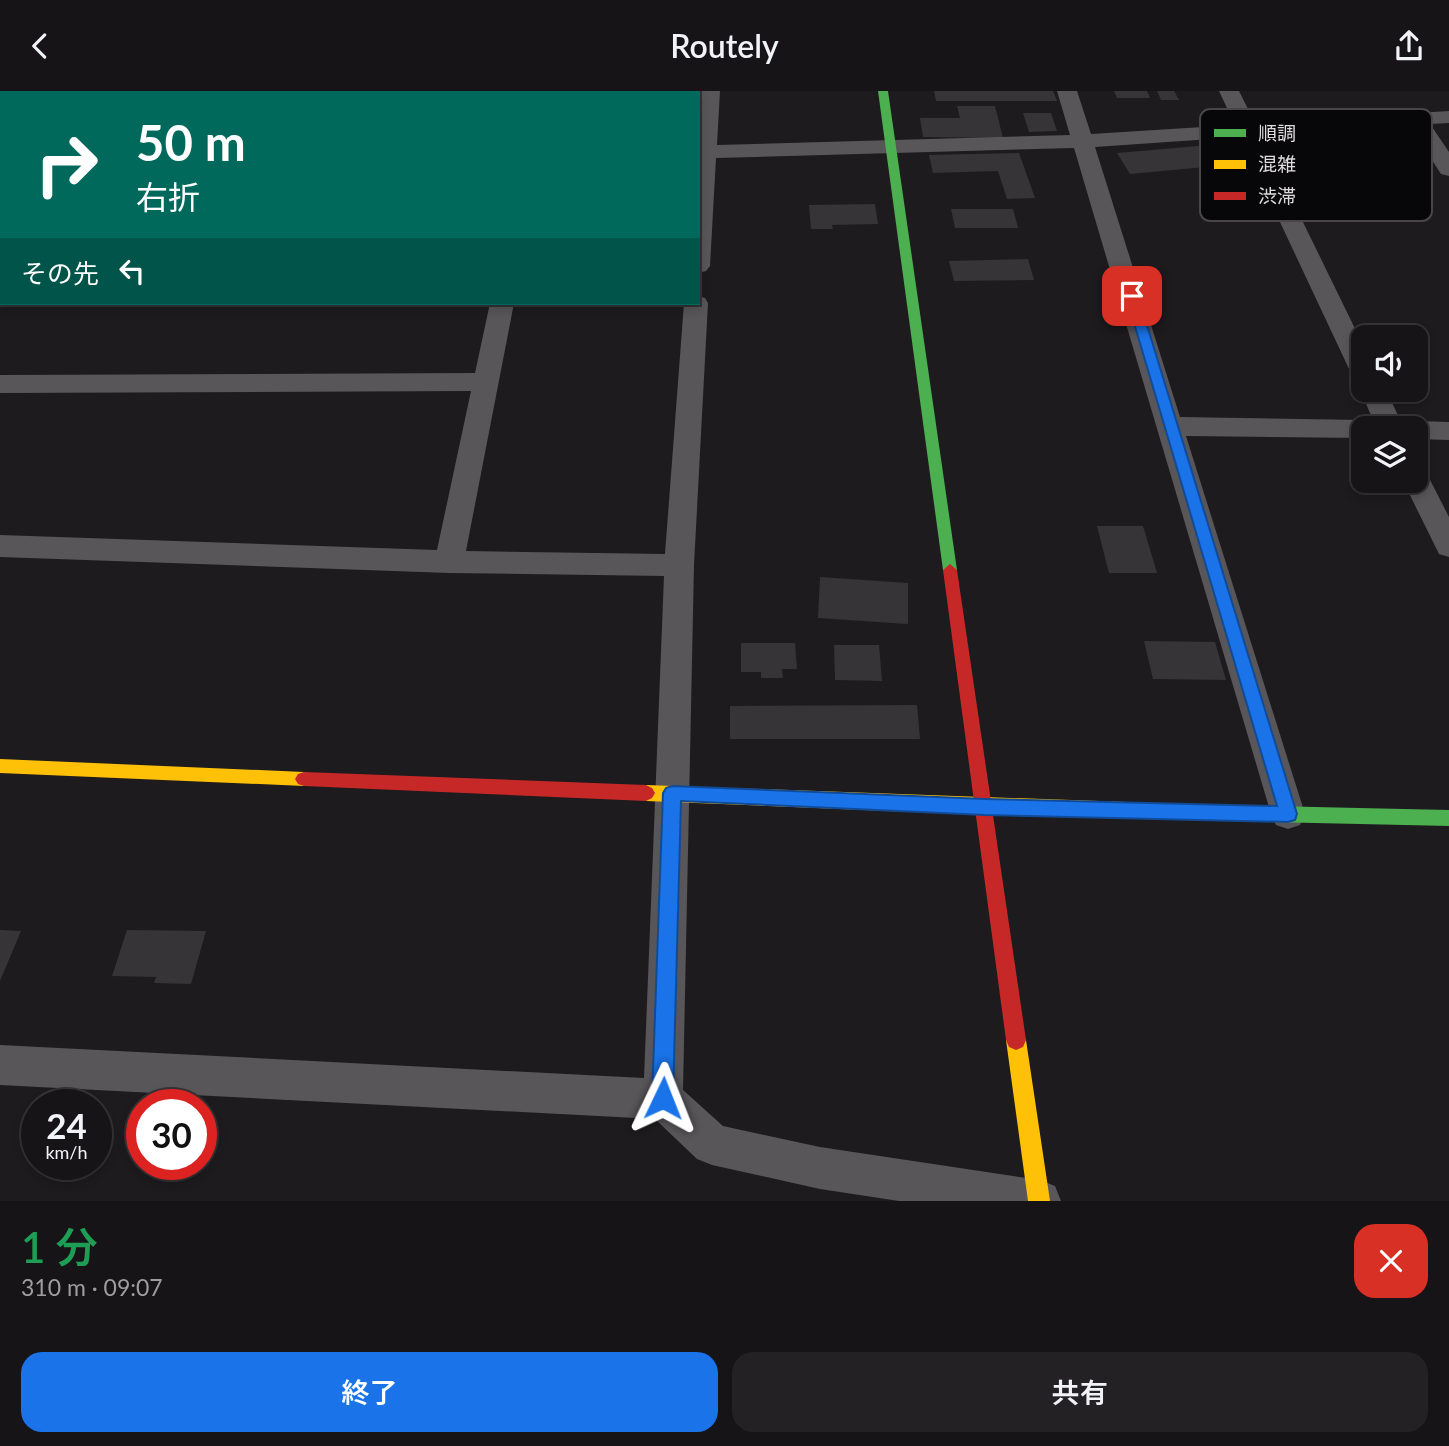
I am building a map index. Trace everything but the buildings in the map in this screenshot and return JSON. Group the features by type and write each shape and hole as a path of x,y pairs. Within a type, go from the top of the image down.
{"street":[{"path":"700,209 702,152 710,91"},
{"path":"0,1065 663,1098 712,1144 820,1168 1039,1201 883,91"},
{"path":"1067,91 1172,426 1288,814"},
{"path":"1229,91 1238,109"},
{"path":"702,152 1084,141 1200,133"},
{"path":"1432,143 1449,169"},
{"path":"1291,221 1351,346"},
{"path":"449,562 502,305"},
{"path":"663,1098 679,565 696,305"},
{"path":"0,384 484,382"},
{"path":"1172,426 1351,429"},
{"path":"1428,430 1449,431"},
{"path":"1423,493 1449,546"},
{"path":"0,546 449,562 679,565"},
{"path":"0,766 985,807 1449,818"}],"traffic: fast":[{"path":"883,91 950,570"},
{"path":"1182,812 1449,818"}],"traffic: slow":[{"path":"0,766 304,779"},
{"path":"646,793 1182,812"},
{"path":"1016,1040 1039,1201"}],"traffic: jam":[{"path":"950,570 1016,1040"},
{"path":"304,779 646,793"}],"route":[{"path":"663,1098 672,793 985,807 1288,814 1132,296"}]}
